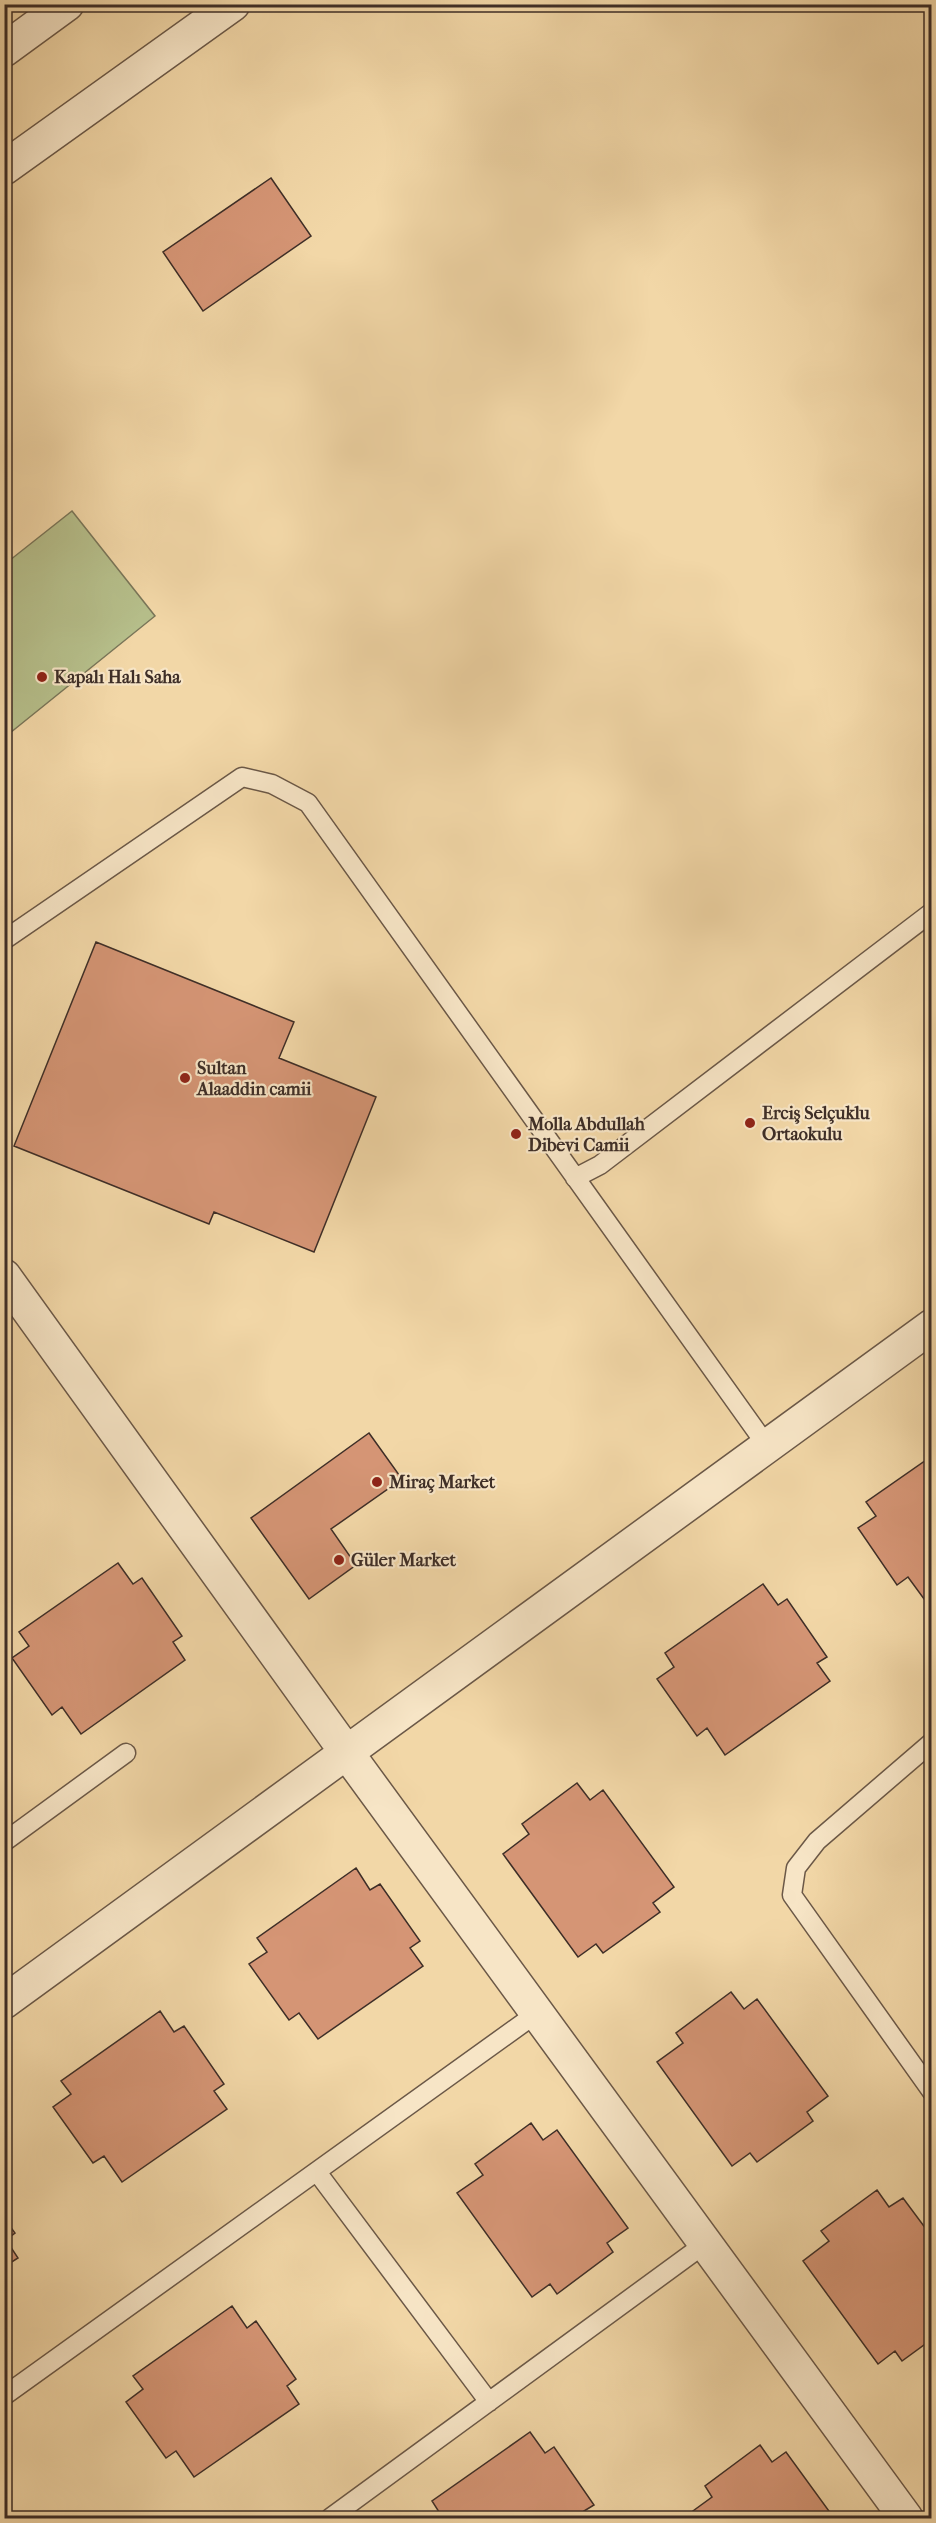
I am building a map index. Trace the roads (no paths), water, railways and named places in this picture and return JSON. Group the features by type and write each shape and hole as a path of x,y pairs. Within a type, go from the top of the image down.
{"street":[{"path":"4,50 67,4"},
{"path":"4,168 233,4"},
{"path":"4,1276 347,1753 906,2518"},
{"path":"4,2002 932,1326"}],"lane":[{"path":"4,940 242,777 272,784 308,803 767,1446"},
{"path":"575,1178 600,1165 932,912"},
{"path":"932,1742 817,1841 796,1868 792,1894 932,2092"},
{"path":"4,1842 126,1753"},
{"path":"4,2396 537,2013"},
{"path":"316,2172 489,2402"},
{"path":"330,2518 706,2243"}],"place":[{"name":"Kapalı Halı Saha","path":"42,677"},
{"name":"Sultan Alaaddin camii","path":"185,1078"},
{"name":"Erciş Selçuklu Ortaokulu","path":"750,1123"},
{"name":"Molla Abdullah Dibevi Camii","path":"516,1134"},
{"name":"Miraç Market","path":"377,1482"},
{"name":"Güler Market","path":"339,1560"}]}
